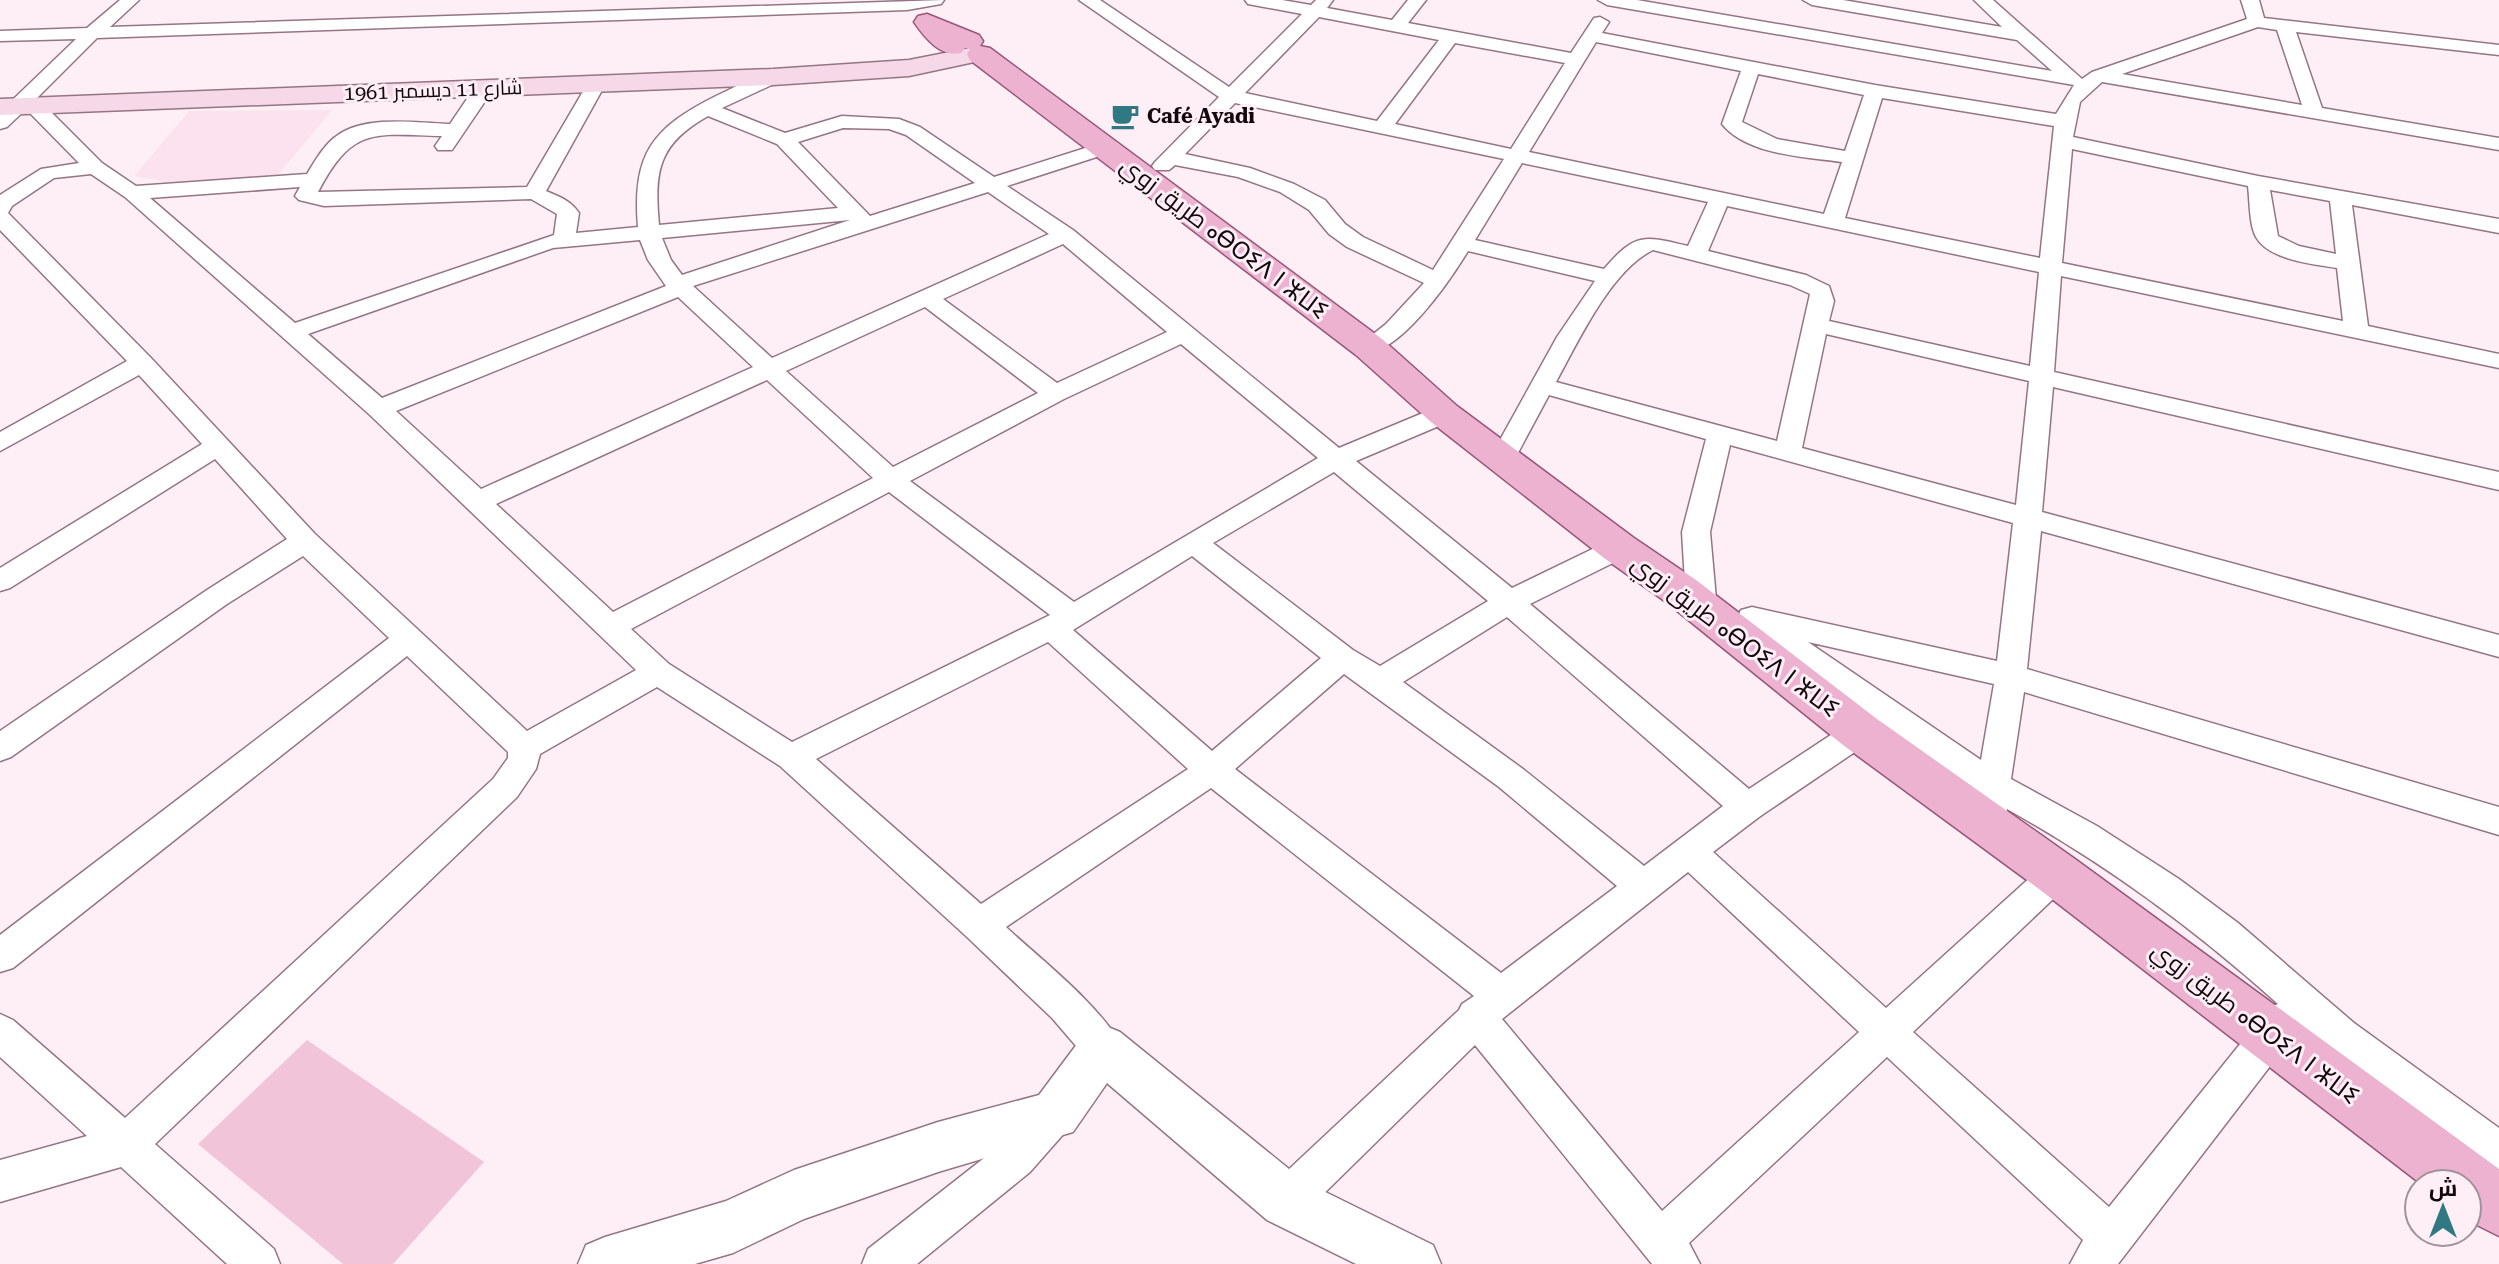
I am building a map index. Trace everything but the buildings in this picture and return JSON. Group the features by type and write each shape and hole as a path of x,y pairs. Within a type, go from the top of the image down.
{"main road":[{"name":"طريق زوي ⴰⴱⵔⵉⴷ ⵏ ⵣⵡⵉ","path":"917,7 965,49 1105,148 1159,168 1444,414 1619,548 1691,595 1860,732 1991,805 2057,874 2499,1206"},
{"name":"شارع 11 ديسمبر 1961","path":"12,110 867,72 909,68 965,49"}],"street":[{"path":"130,0 12,110 132,193 379,409 658,672 791,757 979,925 1065,1006 1103,1048 1286,1201 1414,1264"},
{"path":"1088,0 1230,96 2499,361"},
{"path":"1254,0 1321,5 1397,26 1577,60"},
{"path":"1397,26 1417,0"},
{"path":"1369,347 1394,329 1438,281 1464,244 1611,0 1698,7 1852,42 2083,81 2314,112 2499,144"},
{"path":"1812,0 1865,4 2021,35"},
{"path":"1983,0 2021,35 2083,81"},
{"path":"2250,0 2257,22"},
{"path":"1852,42 1865,4"},
{"path":"1159,168 1321,5"},
{"path":"0,36 917,7"},
{"path":"1991,805 2011,676 2028,518 2062,131 2083,81 2257,22 2499,50"},
{"path":"2285,26 2314,112"},
{"path":"1591,36 1752,66 2062,131 2258,182 2499,226"},
{"path":"1382,128 1450,37"},
{"path":"1752,66 1732,117 1732,124 1739,132 1853,158"},
{"path":"773,77 707,109 676,128 658,146 649,169 647,232 660,261 679,286 890,479 1062,623 1212,770 1488,1005 1670,1252 1886,1031 2057,874"},
{"path":"534,193 597,83"},
{"path":"442,150 484,88"},
{"path":"1833,220 1875,91"},
{"path":"707,109 784,140 859,218"},
{"path":"784,140 842,122 892,123 913,131 993,184 1065,235 1509,602 1747,807"},
{"path":"456,130 357,133 341,143 306,196 324,200 534,193 561,205 568,213 564,240"},
{"path":"379,409 679,286 859,218 993,184 1105,148"},
{"path":"12,175 95,167"},
{"path":"1159,168 1243,172 1287,188 1317,205 1337,229 1355,242 1438,281"},
{"path":"0,209 4,202 48,173"},
{"path":"132,193 314,180"},
{"path":"2258,182 2265,234 2269,241 2284,249 2350,264"},
{"path":"2340,197 2356,329"},
{"path":"1695,254 1720,198"},
{"path":"0,218 142,363 305,541 524,748 524,760 505,788 124,1146 0,1181"},
{"path":"291,332 535,245 647,232 859,218"},
{"path":"476,502 1065,235"},
{"path":"1464,244 1607,277"},
{"path":"1503,458 1607,277 1635,248 1644,244 1695,254 1819,288 1822,301 1788,451"},
{"path":"926,297 1055,394"},
{"path":"1817,325 2499,481"},
{"path":"611,626 1055,394 1182,334"},
{"path":"0,443 142,363"},
{"path":"1543,386 2499,646"},
{"path":"791,757 1062,623 1334,460 1444,414"},
{"path":"1720,433 1696,532 1691,595 1752,618 2011,676 2499,821"},
{"path":"0,581 218,446"},
{"path":"0,748 204,606 305,541"},
{"path":"1193,542 1342,658 1380,681 1511,778 1643,886"},
{"path":"1380,681 1509,602 1619,548"},
{"path":"1752,618 1991,805 2085,836 2167,890 2291,990 2341,1036 2499,1152"},
{"path":"0,956 408,639"},
{"path":"979,925 1212,770 1342,658"},
{"path":"524,748 658,672"},
{"path":"1286,1201 1488,1005 1747,807 1860,732"},
{"path":"1689,852 1886,1031 2101,1250 2271,1035 2291,990"},
{"path":"0,1032 259,1264"},
{"path":"883,1264 1016,1158 1055,1115 1103,1048"},
{"path":"605,1264 733,1226 809,1191 938,1147 1055,1115"},
{"path":"687,1264 733,1226"}],"shaded area":[{"path":"332,110 277,176 167,182 134,176 189,111"},
{"path":"307,1040 484,1162 393,1264 343,1264 198,1144"}],"place":[{"name":"Café Ayadi","path":"1125,116"}]}
